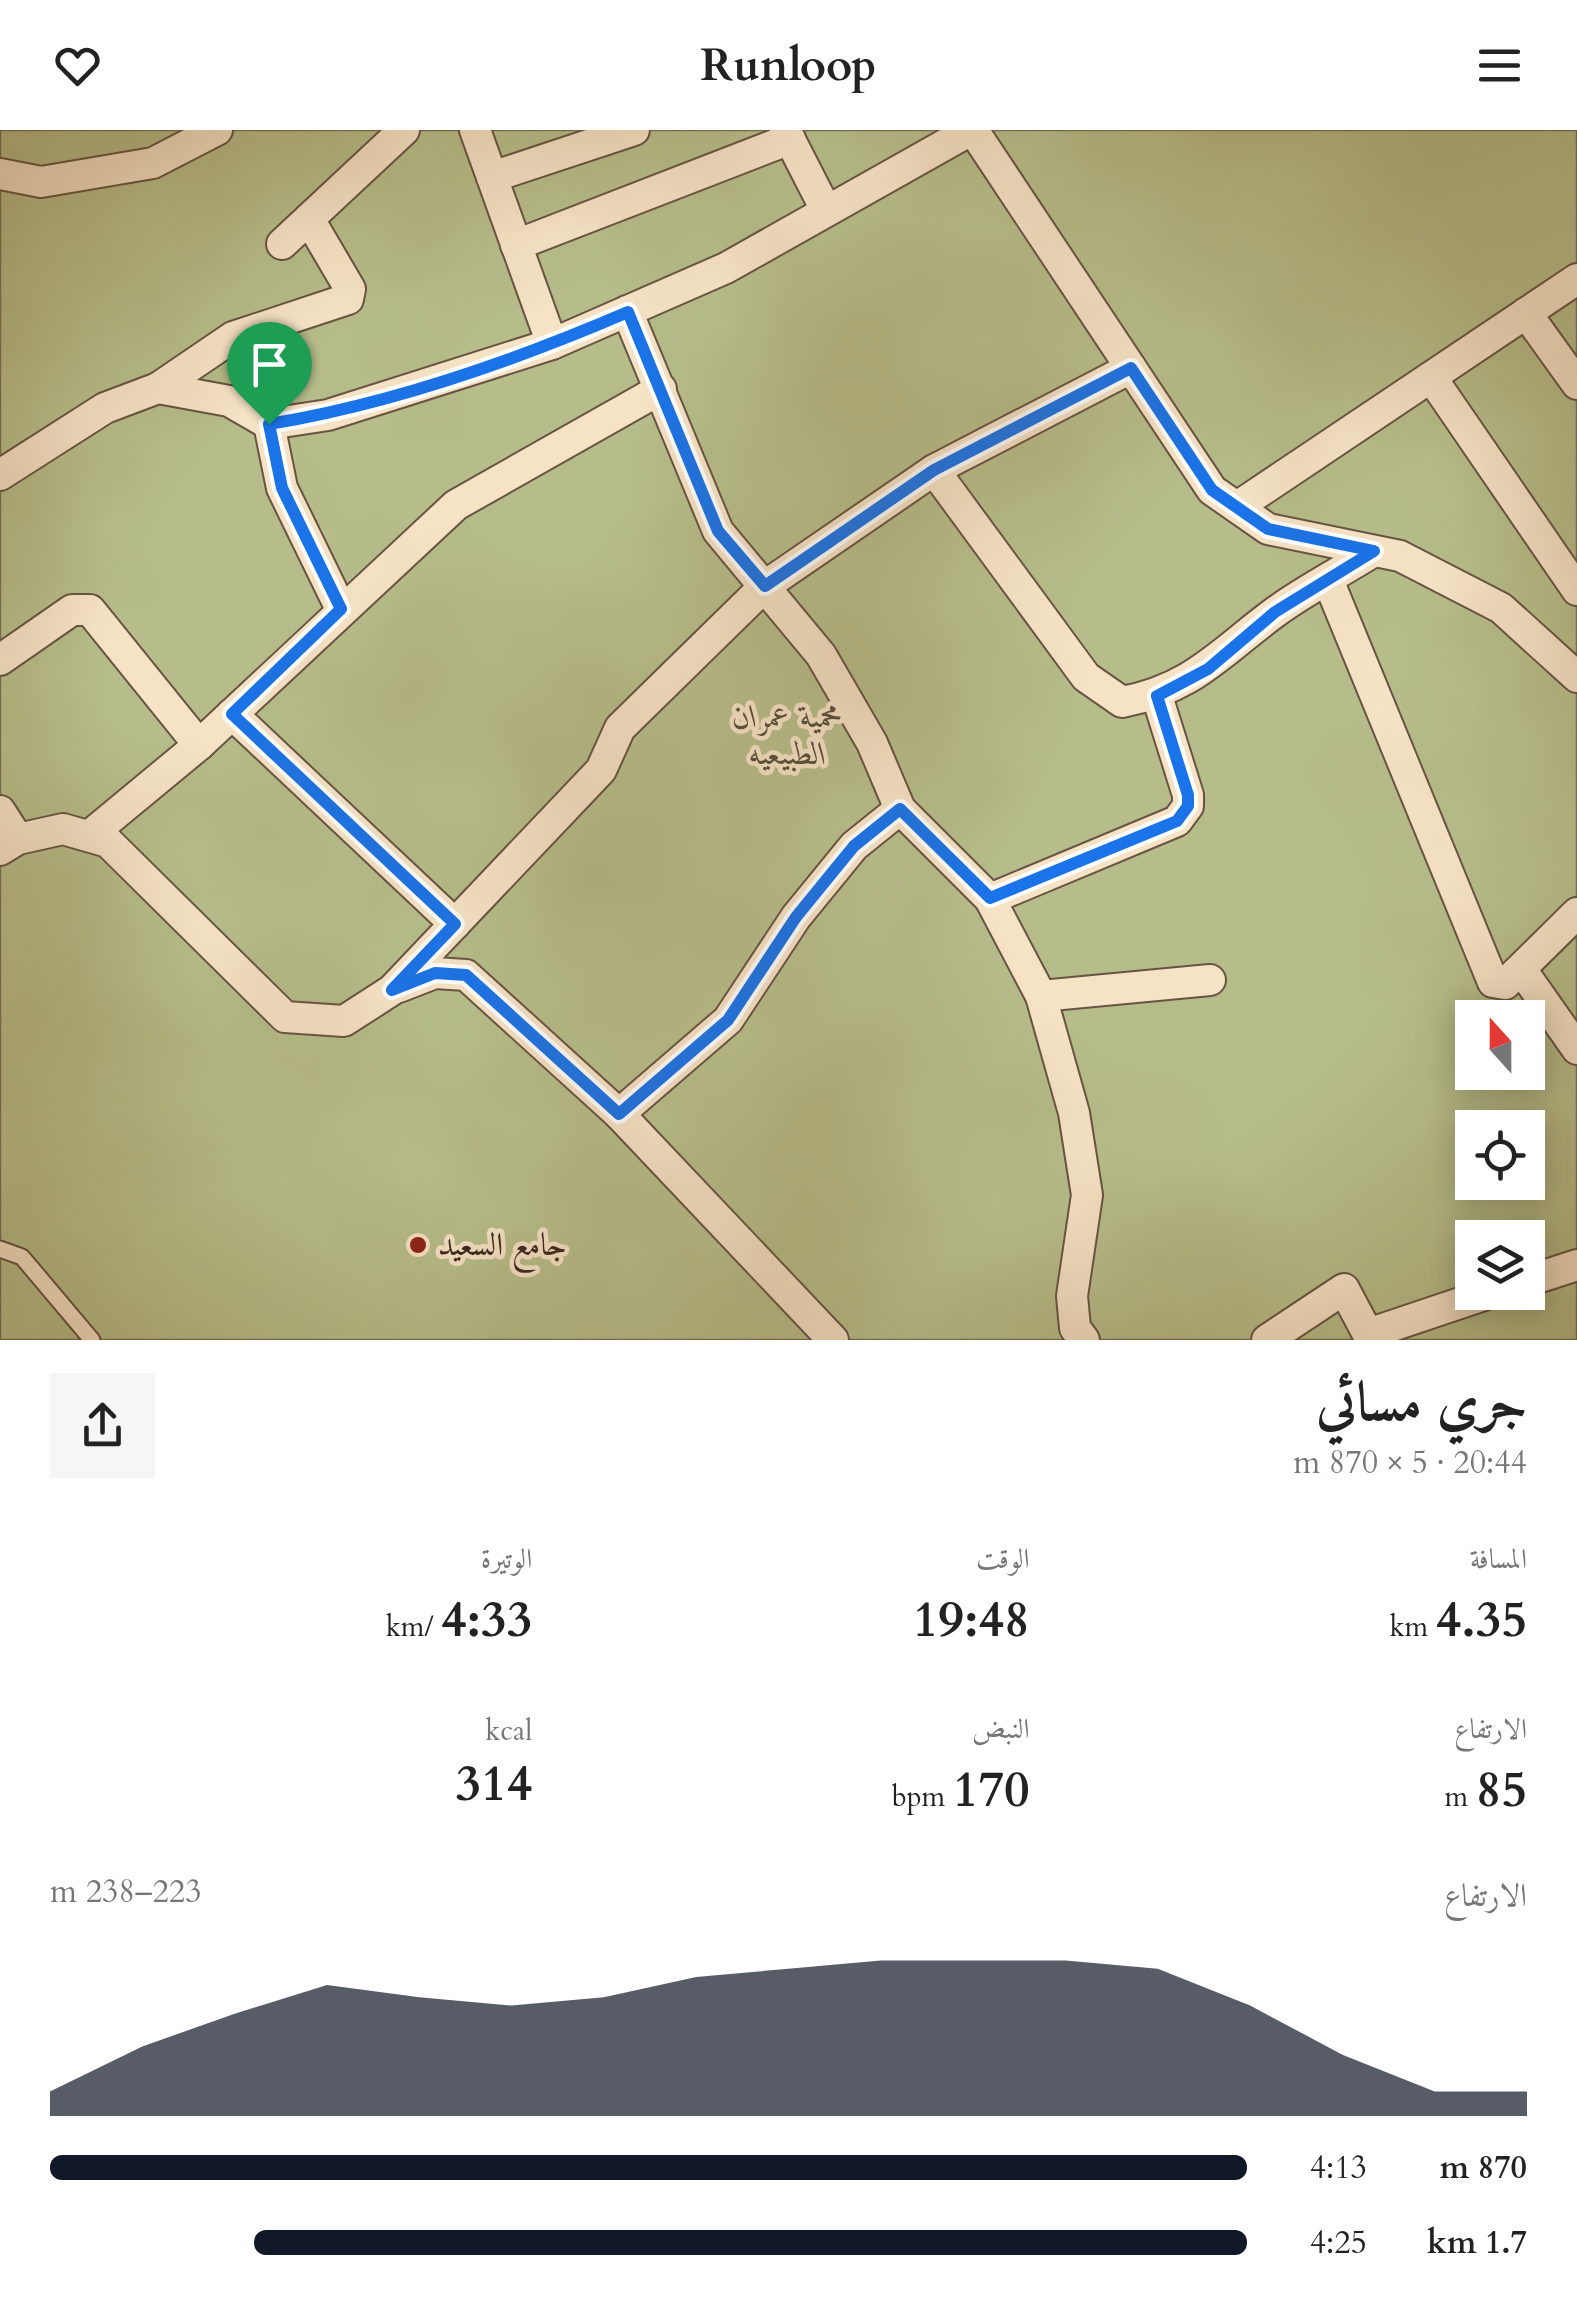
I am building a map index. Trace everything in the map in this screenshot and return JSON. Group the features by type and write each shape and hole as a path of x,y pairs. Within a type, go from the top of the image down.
{"street":[{"path":"0,174 41,182 154,163 216,130"},
{"path":"282,244 404,130"},
{"path":"475,130 552,344"},
{"path":"492,178 634,130"},
{"path":"158,388 229,402 269,424 328,415 552,344 628,312 726,268 825,208 972,130 1212,490 1268,529 1400,556 1502,608 1577,677"},
{"path":"516,246 788,135 825,208"},
{"path":"0,475 105,408 158,388 233,337 348,299 350,289 309,219"},
{"path":"1237,508 1577,279"},
{"path":"628,312 718,531 821,656 872,743 900,809 990,898 1042,996 1074,1113 1087,1195 1072,1296 1075,1328 1084,1340"},
{"path":"1526,313 1577,384"},
{"path":"392,990 601,770 620,728 765,586 934,470 1131,368"},
{"path":"1432,377 1577,590"},
{"path":"89,836 199,746 456,505 662,389"},
{"path":"269,424 282,488 341,609"},
{"path":"934,470 1086,677 1122,702 1157,696 1208,669 1275,612 1374,551"},
{"path":"1328,580 1492,982 1505,984 1577,913"},
{"path":"0,660 72,610 90,610 199,746"},
{"path":"990,898 1177,821 1188,806 1188,795 1157,696"},
{"path":"232,714 455,924"},
{"path":"619,1114 728,1020 796,917 854,846 900,809"},
{"path":"0,811 9,844 63,829 108,842 285,1017 344,1020 392,990 435,973 466,975 619,1114 832,1340"},
{"path":"1521,969 1577,1049"},
{"path":"1042,996 1210,980"},
{"path":"1545,1275 1577,1264"},
{"path":"1267,1340 1344,1288 1370,1337 1455,1306"}],"lane":[{"path":"0,1248 22,1257 92,1340"}],"green space":[{"name":"محمية عمران الطبيعيه","path":"0,130 1577,130 1577,1340 0,1340"}],"place":[{"name":"جامع السعيد","path":"418,1245"}],"route":[{"path":"628,312 718,531 765,586 934,470 1131,368 1212,490 1268,529 1374,551 1275,612 1208,669 1157,696 1188,795 1188,806 1177,821 990,898 900,809 854,846 796,917 728,1020 619,1114 466,975 435,973 392,990 455,924 232,714 341,609 282,488 269,424 328,415 552,344 628,312"}]}
